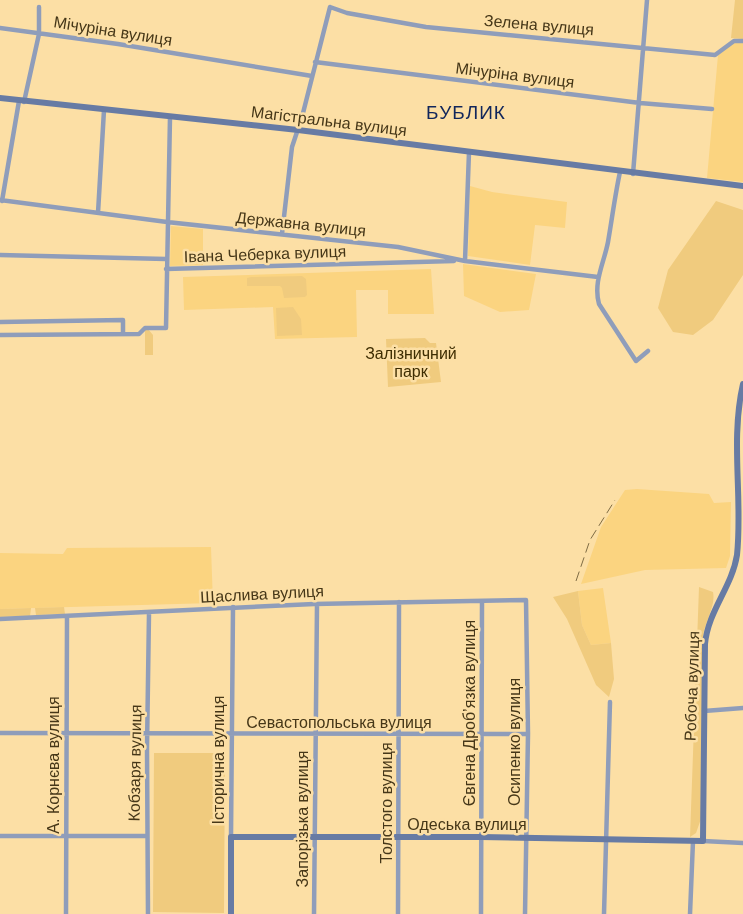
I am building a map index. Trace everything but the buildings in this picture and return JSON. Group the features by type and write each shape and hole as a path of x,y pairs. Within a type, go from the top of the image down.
{"street":[{"path":"633,174 647,0"},
{"name":"Зелена вулиця","path":"315,62 330,6 347,12 426,27 715,55 734,41 743,42"},
{"path":"1,200 22,101 39,34 39,8"},
{"name":"Мічуріна вулиця","path":"0,28 109,43 312,76"},
{"path":"282,234 292,147 315,62"},
{"name":"Мічуріна вулиця","path":"315,62 640,103 712,109"},
{"name":"Магістральна вулиця","path":"0,98 298,130 633,174 743,186"},
{"path":"98,213 104,110"},
{"path":"0,335 139,334 145,328 166,328 170,117"},
{"path":"465,261 469,152"},
{"path":"620,172 608,241 596,289 599,304 636,361 648,351"},
{"name":"Державна вулиця","path":"1,200 167,222 403,248 465,261 598,277"},
{"name":"Івана Чеберка вулиця","path":"0,255 166,259"},
{"name":"Івана Чеберка вулиця","path":"166,269 465,261"},
{"path":"0,322 123,320 122,334"},
{"name":"Робоча вулиця","path":"702,842 706,633 712,614 728,583 736,558 740,486 736,418 743,384"},
{"name":"Щаслива вулиця","path":"0,619 149,613 233,607 526,600"},
{"name":"Осипенко вулиця","path":"525,914 528,734 526,600"},
{"name":"Толстого вулиця","path":"398,914 399,602"},
{"name":"Євгена Дроб’язка вулиця","path":"481,914 482,602"},
{"name":"Запорізька вулиця","path":"314,914 317,604"},
{"name":"Історична вулиця","path":"231,914 233,607"},
{"name":"Кобзаря вулиця","path":"148,914 149,613"},
{"name":"А. Корнєва вулиця","path":"66,914 67,617"},
{"path":"604,914 610,702"},
{"path":"704,711 743,708"},
{"name":"Севастопольська вулиця","path":"0,733 528,734"},
{"path":"0,836 147,836"},
{"name":"Одеська вулиця","path":"231,837 526,838 702,842"},
{"path":"690,914 693,842"},
{"path":"702,842 743,842"}],"shaded area":[{"path":"735,42 743,42 743,182 707,178 718,55"},
{"path":"470,186 492,192 567,202 565,228 535,225 530,265 468,256"},
{"path":"171,226 203,229 203,265 170,266"},
{"path":"463,264 536,274 529,310 500,312 464,296"},
{"path":"431,269 434,314 388,314 388,290 356,290 357,337 275,339 273,307 184,310 183,277"},
{"path":"637,489 709,494 714,503 731,502 730,556 726,568 645,570 581,584 601,527 625,490"},
{"path":"211,547 213,603 0,609 0,553 63,554 67,548"},
{"path":"603,588 611,643 591,645 582,625 578,591"}],"green space":[{"path":"735,0 743,0 743,39 731,38"},
{"path":"716,201 743,210 743,275 713,320 693,335 673,332 658,308 668,270"},
{"path":"302,276 306,279 307,295 305,297 284,298 280,286 247,286 247,278 251,277"},
{"path":"293,307 301,319 302,335 277,336 276,308"},
{"path":"145,329 148,329 153,335 153,355 145,355"},
{"name":"Залізничний парк","path":"425,338 430,343 436,343 441,382 388,387 386,339"},
{"path":"699,587 713,592 714,597 703,636 702,816 696,833 690,837"},
{"path":"578,591 582,625 591,645 611,643 614,679 609,697 596,685 567,619 553,597"},
{"path":"64,607 65,614 36,615 35,608"},
{"path":"31,608 30,616 0,617 0,609"},
{"path":"154,753 225,753 224,913 153,912"}],"railway":[{"path":"576,581 590,540 615,500"}],"district":[{"name":"БУБЛИК","path":"466,112"}]}
